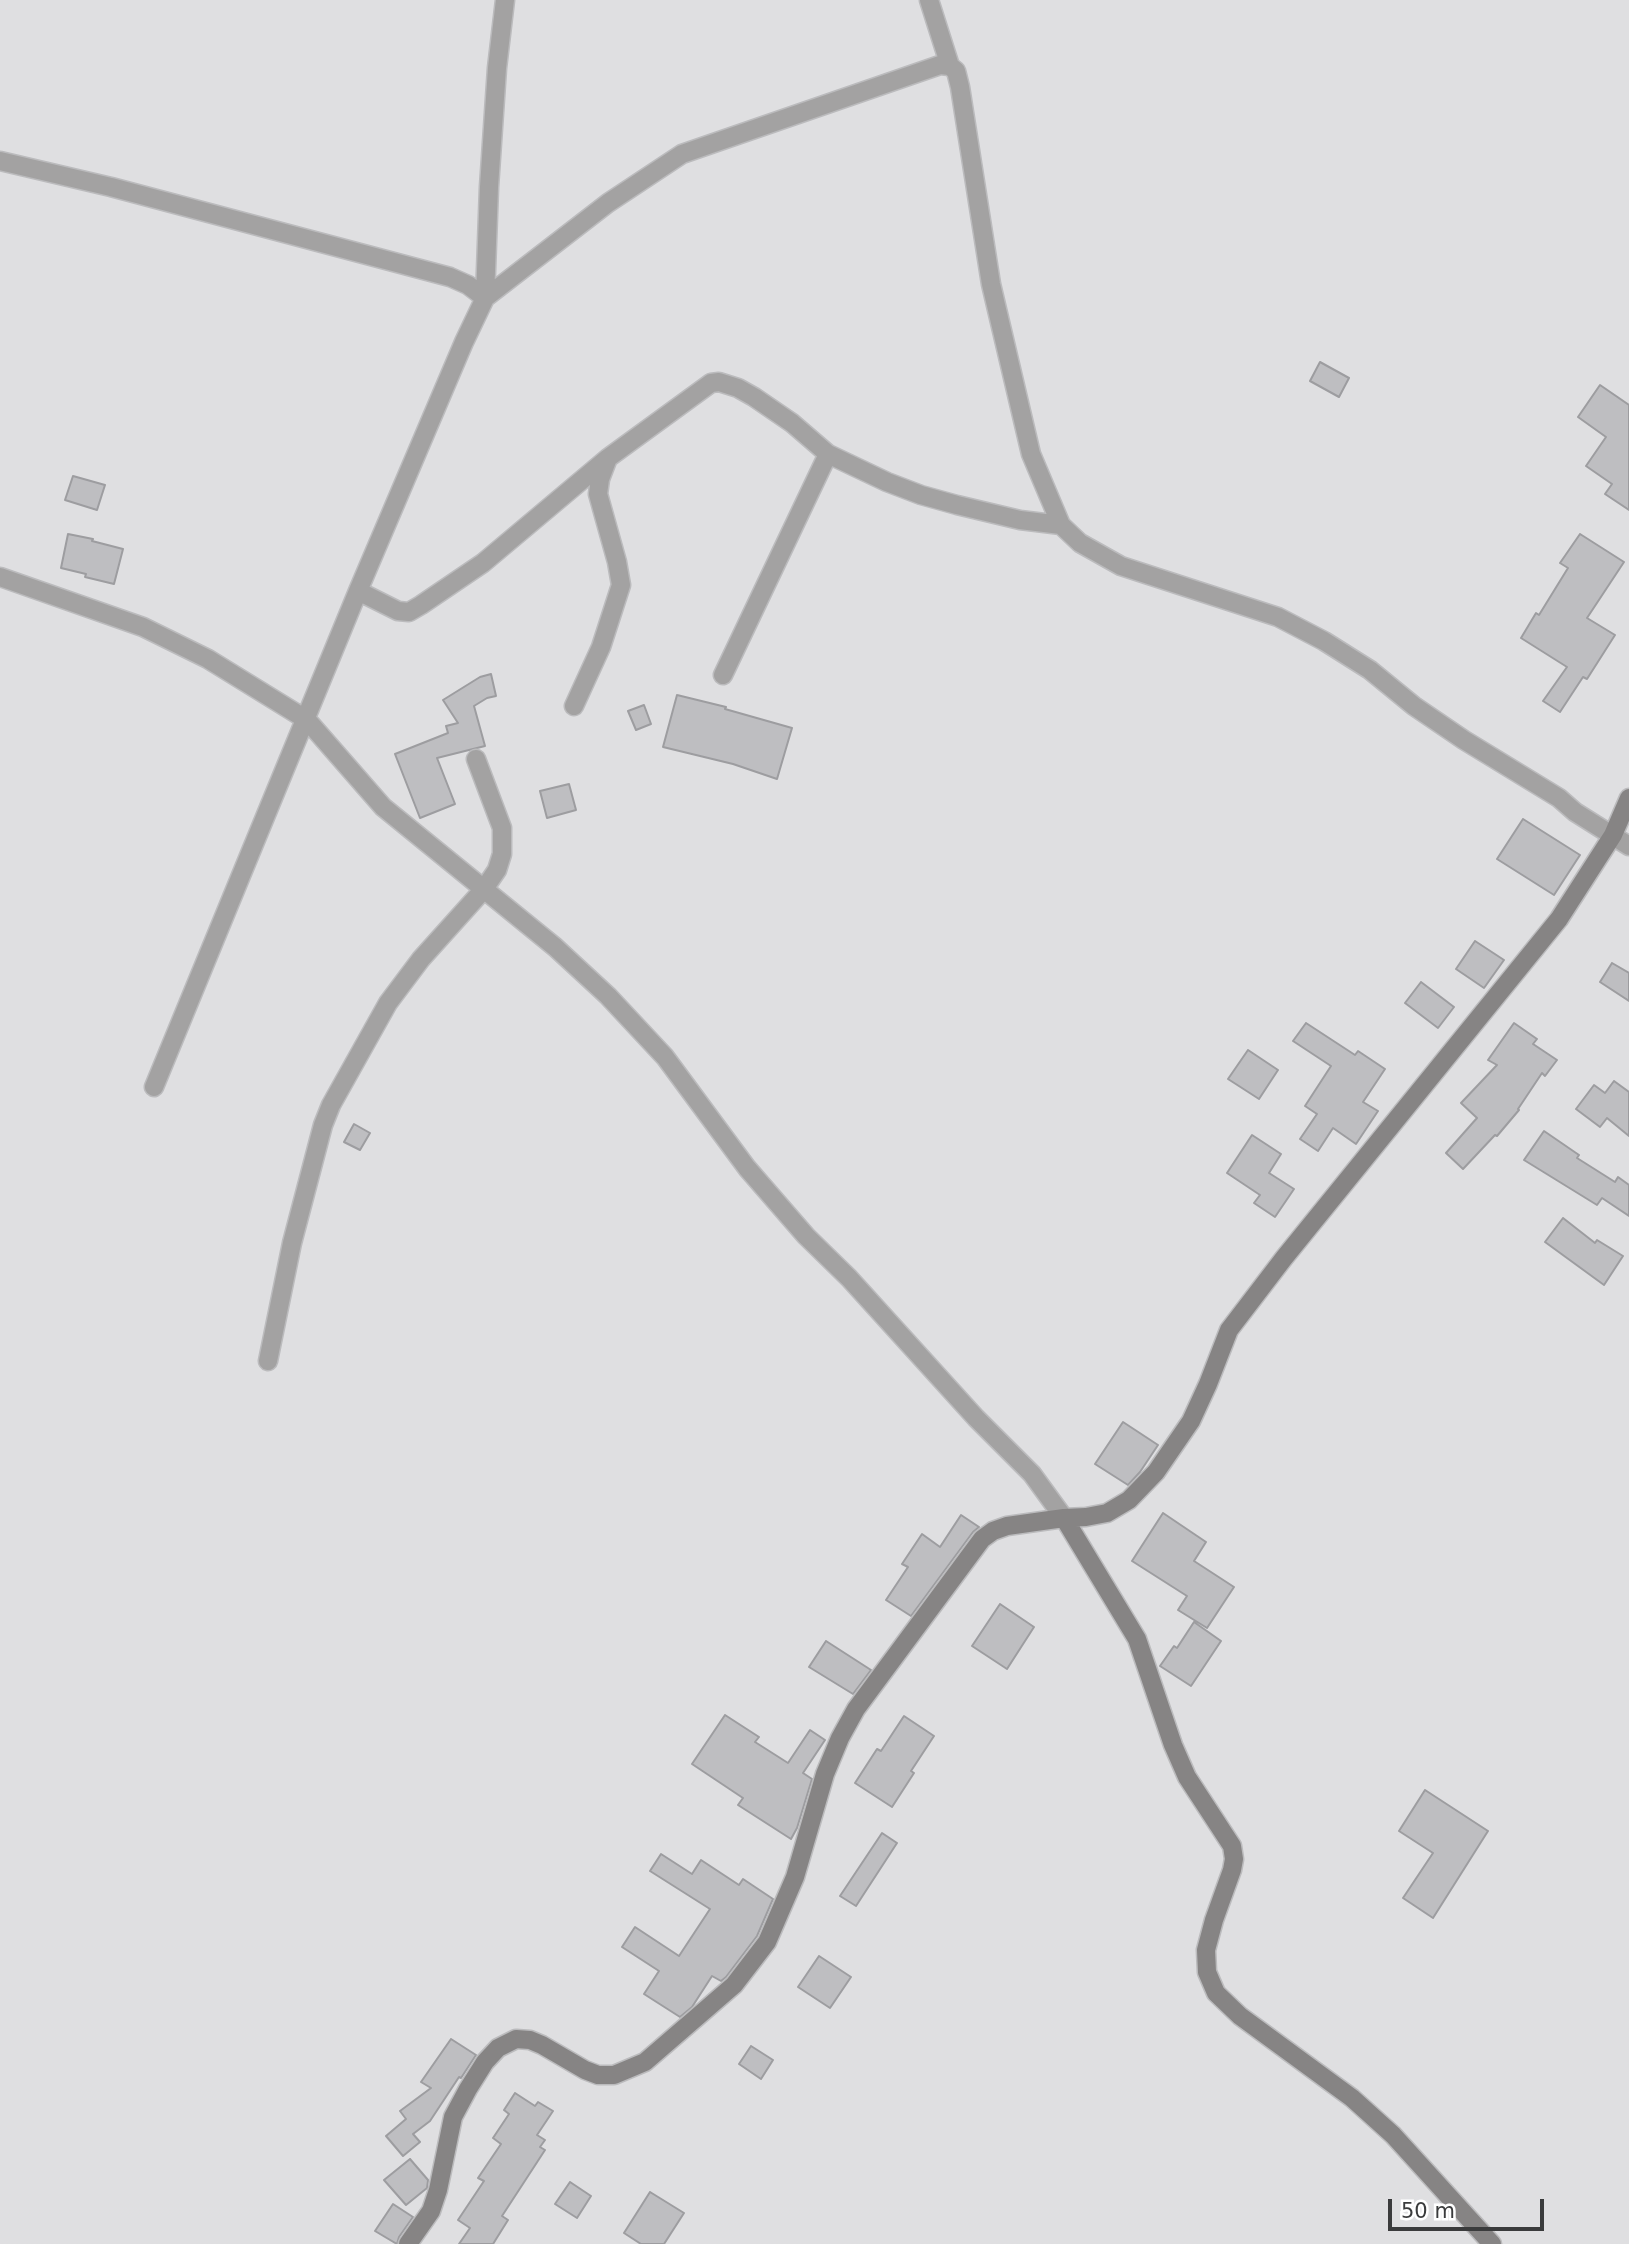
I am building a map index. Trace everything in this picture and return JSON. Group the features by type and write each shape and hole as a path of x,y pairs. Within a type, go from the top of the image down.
{"street":[{"path":"154,1087 358,591 485,298 489,187 505,0"},
{"path":"929,0 950,66 956,71 960,87 991,284 1031,453 1061,525 1080,543 1121,566 1278,617 1324,641 1370,670 1414,706 1464,740 1559,798 1575,813 1629,846"},
{"path":"485,298 608,203 682,154 940,65 950,66"},
{"path":"0,161 111,187 450,278 468,285 485,298"},
{"path":"358,591 398,611 409,612 483,563 608,458 711,383 719,382 754,397 792,423 828,453 865,472 921,495 1020,520 1061,525"},
{"path":"723,676 828,453"},
{"path":"574,706 601,647 621,585 618,562 598,494 608,458"},
{"path":"0,577 143,627 208,659 307,720 383,807 564,955 608,996 665,1057 747,1168 806,1236 1031,1474 1065,1518 1138,1639 1172,1745 1182,1767 1232,1846 1232,1870 1206,1950 1207,1972 1216,1993 1240,2016 1352,2098 1393,2135 1492,2244"},
{"path":"268,1361 292,1243 323,1125 331,1105 388,1003 421,959 484,889 497,870 502,828 476,759"},
{"path":"408,2244 431,2211 453,2118 473,2080 498,2048 516,2039 530,2040 598,2075 614,2075 645,2062 734,1985 767,1942 795,1877 825,1774 856,1709 982,1539 1007,1526 1107,1513 1129,1500 1156,1472 1191,1421 1229,1330 1284,1258 1559,919 1613,835 1629,798"}],"building":[{"path":"1320,362 1349,378 1339,397 1310,381"},
{"path":"1600,385 1629,405 1629,510 1605,494 1612,484 1586,466 1606,437 1578,417"},
{"path":"73,476 105,485 97,510 65,500"},
{"path":"68,534 123,549 114,584 61,568"},
{"path":"1580,534 1624,562 1587,618 1615,635 1587,679 1583,677 1560,712 1543,701 1567,667 1521,638 1536,613 1539,615 1568,568 1560,563"},
{"path":"491,674 496,696 474,706 485,746 437,758 455,804 420,818 395,754 448,733 446,726 458,723 443,700 480,677"},
{"path":"677,695 792,728 777,779 733,764 663,747"},
{"path":"644,705 651,724 636,730 628,711"},
{"path":"569,784 576,810 547,818 540,791"},
{"path":"1523,819 1580,855 1554,895 1497,859"},
{"path":"1475,941 1504,960 1484,988 1456,969"},
{"path":"1612,963 1629,973 1629,1001 1600,982"},
{"path":"1421,982 1454,1007 1438,1028 1405,1003"},
{"path":"1306,1023 1355,1055 1358,1051 1385,1069 1363,1102 1378,1111 1356,1144 1333,1128 1318,1151 1300,1139 1317,1114 1305,1106 1331,1066 1293,1041"},
{"path":"1514,1023 1537,1039 1533,1044 1557,1060 1545,1076 1542,1073 1519,1110 1497,1136 1495,1135 1463,1169 1446,1153 1477,1118 1461,1103 1497,1065 1488,1060"},
{"path":"1248,1050 1278,1070 1259,1099 1228,1079"},
{"path":"1614,1081 1629,1092 1629,1136 1607,1118 1600,1127 1576,1109 1594,1085 1605,1093"},
{"path":"354,1124 370,1133 360,1150 344,1142"},
{"path":"1544,1131 1579,1155 1577,1158 1615,1182 1618,1177 1629,1185 1629,1216 1602,1198 1597,1205 1524,1160"},
{"path":"1252,1135 1281,1154 1269,1173 1294,1189 1275,1217 1254,1203 1260,1195 1227,1173"},
{"path":"1563,1218 1595,1243 1597,1240 1623,1256 1604,1285 1545,1242"},
{"path":"1123,1422 1158,1445 1128,1485 1095,1464"},
{"path":"1163,1513 1206,1542 1194,1561 1234,1587 1207,1628 1178,1610 1187,1596 1132,1561"},
{"path":"961,1515 979,1527 911,1616 886,1600 908,1567 902,1564 922,1534 940,1547"},
{"path":"1000,1604 1034,1627 1007,1669 972,1646"},
{"path":"1194,1622 1221,1641 1191,1686 1160,1666 1174,1646 1177,1648"},
{"path":"826,1641 871,1670 853,1694 809,1667"},
{"path":"725,1715 759,1737 755,1742 788,1763 810,1730 825,1740 803,1773 812,1779 791,1839 738,1805 743,1798 692,1764"},
{"path":"904,1716 934,1736 892,1807 855,1783 877,1749 881,1751"},
{"path":"1425,1790 1488,1831 1433,1918 1403,1898 1433,1853 1399,1831"},
{"path":"882,1833 897,1843 856,1906 840,1896"},
{"path":"661,1854 692,1874 701,1860 739,1885 743,1879 773,1899 757,1936 726,1977 721,1981 712,1976 692,2007 680,2017 644,1994 659,1971 622,1947 635,1927 679,1956 710,1909 650,1871"},
{"path":"819,1956 851,1977 830,2008 798,1987"},
{"path":"451,2039 476,2055 430,2121 413,2134 420,2142 403,2156 386,2136 406,2119 400,2111 431,2088 421,2082"},
{"path":"751,2046 773,2060 761,2079 739,2064"},
{"path":"515,2093 535,2106 538,2102 553,2111 537,2135 545,2140 540,2147 545,2150 502,2216 508,2220 493,2244 459,2244 470,2228 458,2220 484,2181 478,2178 501,2144 493,2138 509,2114 504,2110"},
{"path":"410,2159 428,2180 427,2188 406,2205 384,2180"},
{"path":"570,2182 591,2196 577,2218 555,2204"},
{"path":"650,2192 684,2213 664,2244 641,2244 624,2233"},
{"path":"393,2204 413,2217 397,2244 375,2231"}]}
